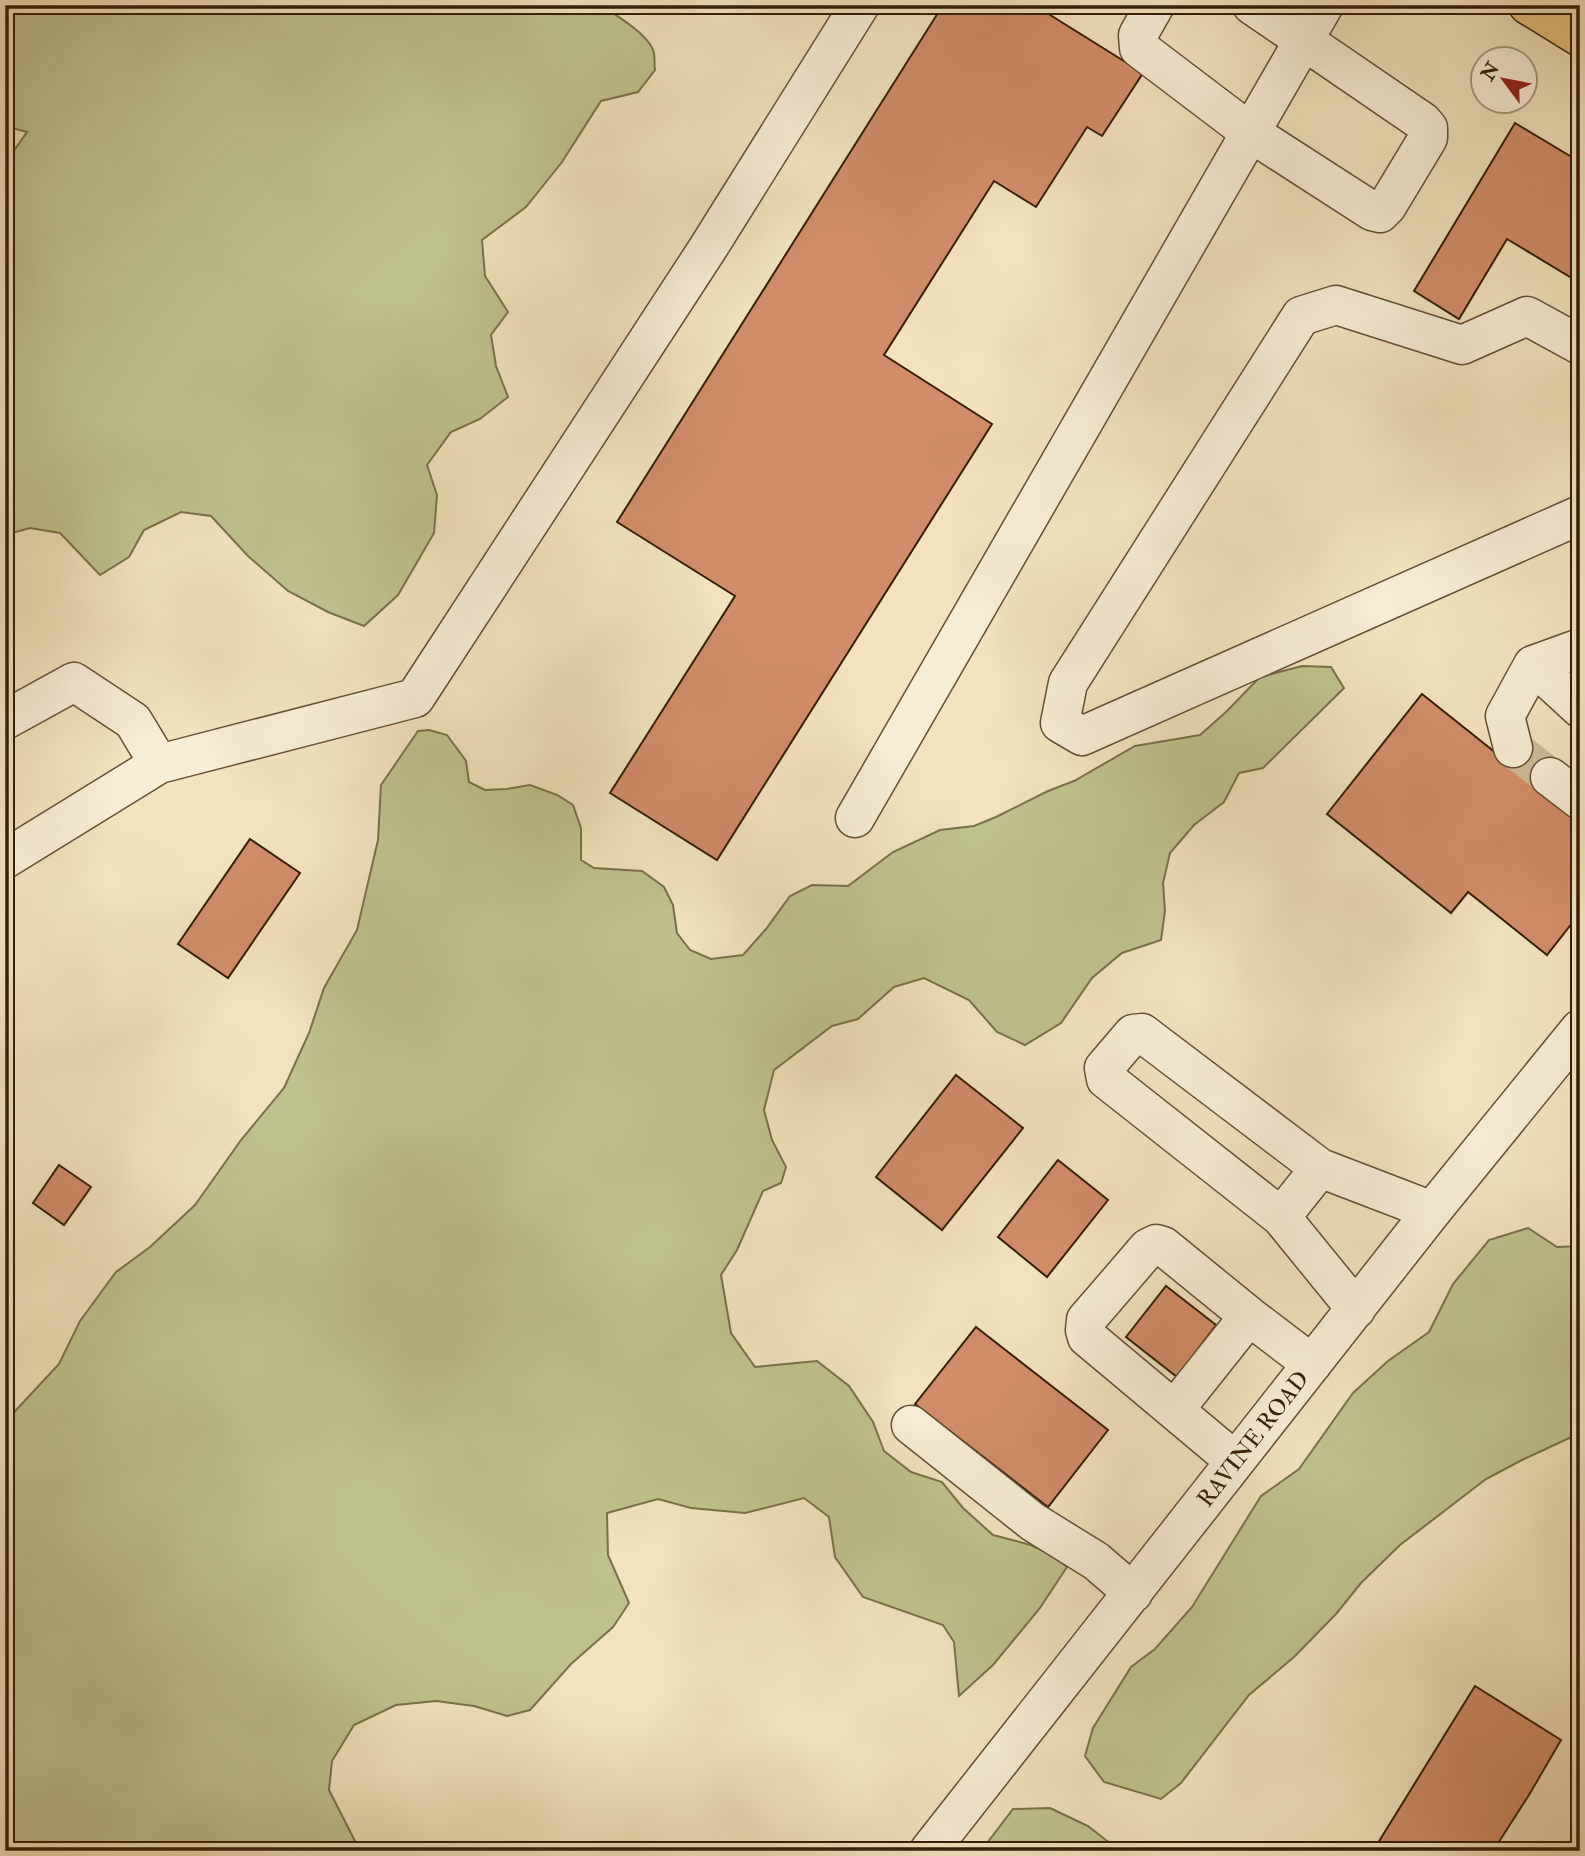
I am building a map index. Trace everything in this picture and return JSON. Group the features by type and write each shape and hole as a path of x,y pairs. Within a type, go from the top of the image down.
{"main road":[{"path":"1528,5 1580,37"}],"street":[{"path":"5,859 159,764 415,698 708,248 860,5"},
{"path":"1156,5 1138,36 1139,48 1251,133 1372,211 1380,213 1387,206 1428,138 1428,128 1252,5"},
{"path":"855,818 1324,5"},
{"path":"1580,345 1527,316 1462,345 1336,306 1301,316 1068,683 1060,723 1082,736 1580,515"},
{"path":"1513,748 1505,716 1533,665 1580,648"},
{"path":"1533,665 1580,708"},
{"path":"5,720 74,682 133,721 159,764"},
{"name":"RAVINE ROAD","path":"929,1851 1432,1211 1580,1029"},
{"path":"1356,1309 1281,1217 1105,1079 1104,1068 1133,1034 1142,1033 1320,1168 1432,1211"},
{"path":"1281,1217 1320,1168"},
{"path":"1236,1461 1087,1336 1084,1330 1086,1320 1148,1248 1156,1244 1164,1246 1312,1364"},
{"path":"1175,1409 1249,1316"},
{"path":"911,1425 1033,1522 1096,1561 1133,1593"}],"green space":[{"path":"5,5 528,5 557,14 600,5 632,26 651,46 655,70 638,92 601,101 562,162 526,207 482,240 485,276 508,312 491,335 496,366 508,397 480,419 451,432 427,465 437,495 434,533 398,595 364,626 328,612 288,591 248,556 211,516 181,512 144,530 129,557 100,575 60,533 30,528 5,535 5,158 8,159 27,132 5,126"},
{"path":"1302,666 1331,667 1344,688 1263,768 1239,773 1224,802 1194,825 1170,853 1163,883 1165,911 1161,940 1122,953 1092,978 1061,1023 1025,1045 997,1032 969,1000 924,978 894,987 858,1019 832,1026 774,1070 764,1110 772,1140 786,1167 781,1183 763,1191 737,1250 721,1275 731,1333 755,1367 817,1361 849,1386 873,1422 884,1451 911,1472 942,1482 963,1508 993,1535 1031,1545 1057,1557 1067,1567 1040,1608 993,1665 959,1696 954,1642 943,1625 863,1597 835,1557 829,1517 804,1498 745,1513 691,1508 658,1499 607,1513 608,1555 629,1603 613,1627 571,1664 530,1710 507,1716 474,1706 436,1701 396,1705 354,1725 332,1761 329,1790 360,1851 5,1851 5,1422 59,1364 80,1321 116,1272 150,1247 195,1205 241,1140 284,1088 309,1033 324,988 357,930 378,840 381,785 418,731 429,730 447,735 466,761 469,782 485,790 530,785 557,795 573,805 581,828 581,860 594,868 642,871 664,887 673,905 677,933 690,950 711,959 743,955 790,896 812,885 848,886 893,852 940,830 974,826 996,817 1074,781 1135,746 1200,735 1260,677"},
{"path":"1528,1228 1557,1247 1580,1246 1580,1433 1486,1479 1400,1545 1361,1583 1336,1614 1294,1657 1249,1695 1181,1783 1161,1799 1104,1782 1085,1756 1093,1728 1131,1667 1155,1649 1192,1607 1261,1496 1299,1469 1353,1393 1388,1361 1429,1332 1453,1284 1489,1240"},
{"path":"1050,1808 1088,1826 1115,1847 1116,1851 981,1851 1013,1809"}],"building":[{"path":"943,5 1041,5 1039,8 1143,73 1102,136 1087,127 1036,207 994,181 884,355 992,424 717,860 610,793 735,596 617,522"},
{"path":"1515,123 1580,162 1580,283 1507,239 1459,319 1414,291"},
{"path":"1422,694 1580,820 1580,913 1547,955 1468,892 1451,913 1327,814"},
{"path":"250,839 300,873 228,978 178,944"},
{"path":"956,1075 1023,1128 942,1230 876,1177"},
{"path":"1058,1160 1108,1200 1047,1277 998,1237"},
{"path":"59,1165 91,1187 64,1225 33,1203"},
{"path":"1166,1286 1216,1325 1177,1377 1126,1337"},
{"path":"976,1327 1108,1430 1048,1507 915,1404"},
{"path":"1475,1686 1561,1740 1529,1795 1493,1851 1373,1851"}],"tunnel":[{"path":"1513,748 1550,777"}]}
